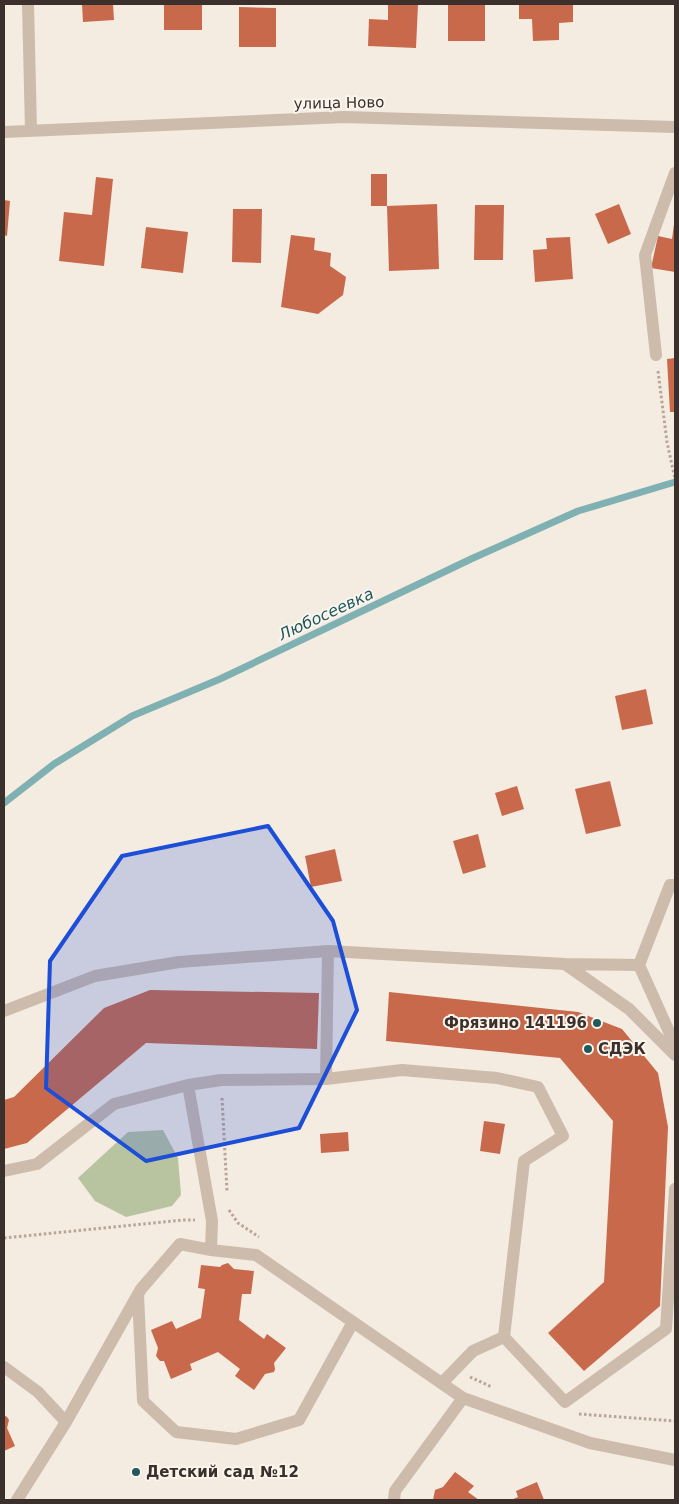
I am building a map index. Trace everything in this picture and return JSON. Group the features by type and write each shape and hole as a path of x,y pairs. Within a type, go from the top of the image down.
{"street":[{"path":"28,4 31,130"},
{"name":"улица Ново","path":"4,132 344,117 675,127"},
{"path":"656,355 645,255 675,174"},
{"path":"675,885 670,885 640,965 675,1045"},
{"path":"4,1011 95,976 179,962 328,951 565,964 640,965"},
{"path":"326,1079 328,951"},
{"path":"565,964 628,1009 675,1055"},
{"path":"4,1171 37,1164 114,1104 188,1085 221,1080 326,1079 402,1070 497,1078 538,1086 563,1136 524,1161 504,1338"},
{"path":"188,1085 212,1221 211,1250"},
{"path":"504,1338 565,1402 666,1329 675,1189"},
{"path":"17,1500 66,1422 138,1295 180,1244 256,1255 463,1398 590,1443 675,1460"},
{"path":"138,1295 143,1401 176,1432 236,1439 298,1420 353,1322"},
{"path":"442,1383 473,1351 504,1338"},
{"path":"4,1367 38,1392 66,1422"},
{"path":"394,1500 395,1491 463,1398"}],"path":[{"path":"656,355 667,442 675,479"},
{"path":"221,1080 227,1197"},
{"path":"228,1207 238,1223 265,1241"},
{"path":"4,1238 182,1220"},
{"path":"454,1369 480,1383 498,1389"},
{"path":"571,1414 675,1421"}],"highlighted area":[{"path":"268,826 333,921 357,1010 299,1128 146,1161 46,1088 50,961 122,856"}],"green space":[{"path":"163,1130 178,1158 181,1195 172,1206 126,1217 95,1201 78,1178 128,1132"}],"building":[{"path":"82,4 113,4 114,20 83,22"},
{"path":"164,4 202,4 202,30 164,30"},
{"path":"388,4 418,4 416,48 368,46 369,19 388,20"},
{"path":"448,4 485,4 485,41 448,41"},
{"path":"519,4 573,4 573,22 559,23 559,40 533,41 532,19 519,19"},
{"path":"239,7 276,8 276,47 239,47"},
{"path":"371,174 387,174 387,206 371,206"},
{"path":"96,177 113,179 104,266 59,261 64,212 92,215"},
{"path":"4,200 10,201 7,236 4,235"},
{"path":"437,204 439,269 389,271 387,206"},
{"path":"619,204 631,234 608,244 595,214"},
{"path":"475,205 504,205 503,260 474,260"},
{"path":"233,209 262,209 261,263 232,262"},
{"path":"674,224 675,272 651,268 658,236 672,239"},
{"path":"146,227 188,232 183,273 141,268"},
{"path":"291,235 315,238 314,250 331,253 330,266 346,277 343,295 318,314 281,307"},
{"path":"570,237 573,279 535,282 533,250 547,249 546,238"},
{"path":"675,358 675,412 670,412 667,359"},
{"path":"646,689 653,724 622,730 615,696"},
{"path":"610,781 621,826 586,834 575,789"},
{"path":"517,786 524,809 502,816 495,793"},
{"path":"478,834 486,867 463,874 453,841"},
{"path":"335,849 342,881 311,887 305,856"},
{"path":"150,990 319,993 317,1049 146,1043 27,1143 4,1149 4,1100 14,1097 104,1008"},
{"path":"389,992 578,1012 622,1029 658,1073 668,1127 660,1306 584,1371 548,1333 604,1282 613,1121 560,1058 386,1041"},
{"path":"484,1121 505,1124 500,1154 480,1151"},
{"path":"348,1132 349,1151 321,1153 320,1134"},
{"path":"228,1263 234,1269 254,1271 251,1294 242,1294 239,1320 264,1339 267,1334 286,1348 274,1363 274,1372 265,1374 254,1390 235,1376 240,1369 218,1352 190,1364 192,1370 171,1379 164,1361 160,1361 156,1356 158,1348 151,1330 172,1321 176,1329 201,1318 205,1289 198,1288 201,1265 220,1267"},
{"path":"4,1415 9,1420 7,1428 15,1446 4,1451"},
{"path":"455,1472 474,1486 468,1492 479,1500 433,1500 435,1490 443,1487"},
{"path":"537,1482 544,1500 511,1500 518,1497 516,1491"}],"waterway":[{"name":"Любосеевка","path":"4,803 54,764 132,716 220,679 471,559 578,511 675,482"}],"place":[{"name":"Фрязино 141196","path":"597,1023"},
{"name":"СДЭК","path":"588,1049"},
{"name":"Детский сад №12","path":"136,1472"}]}
